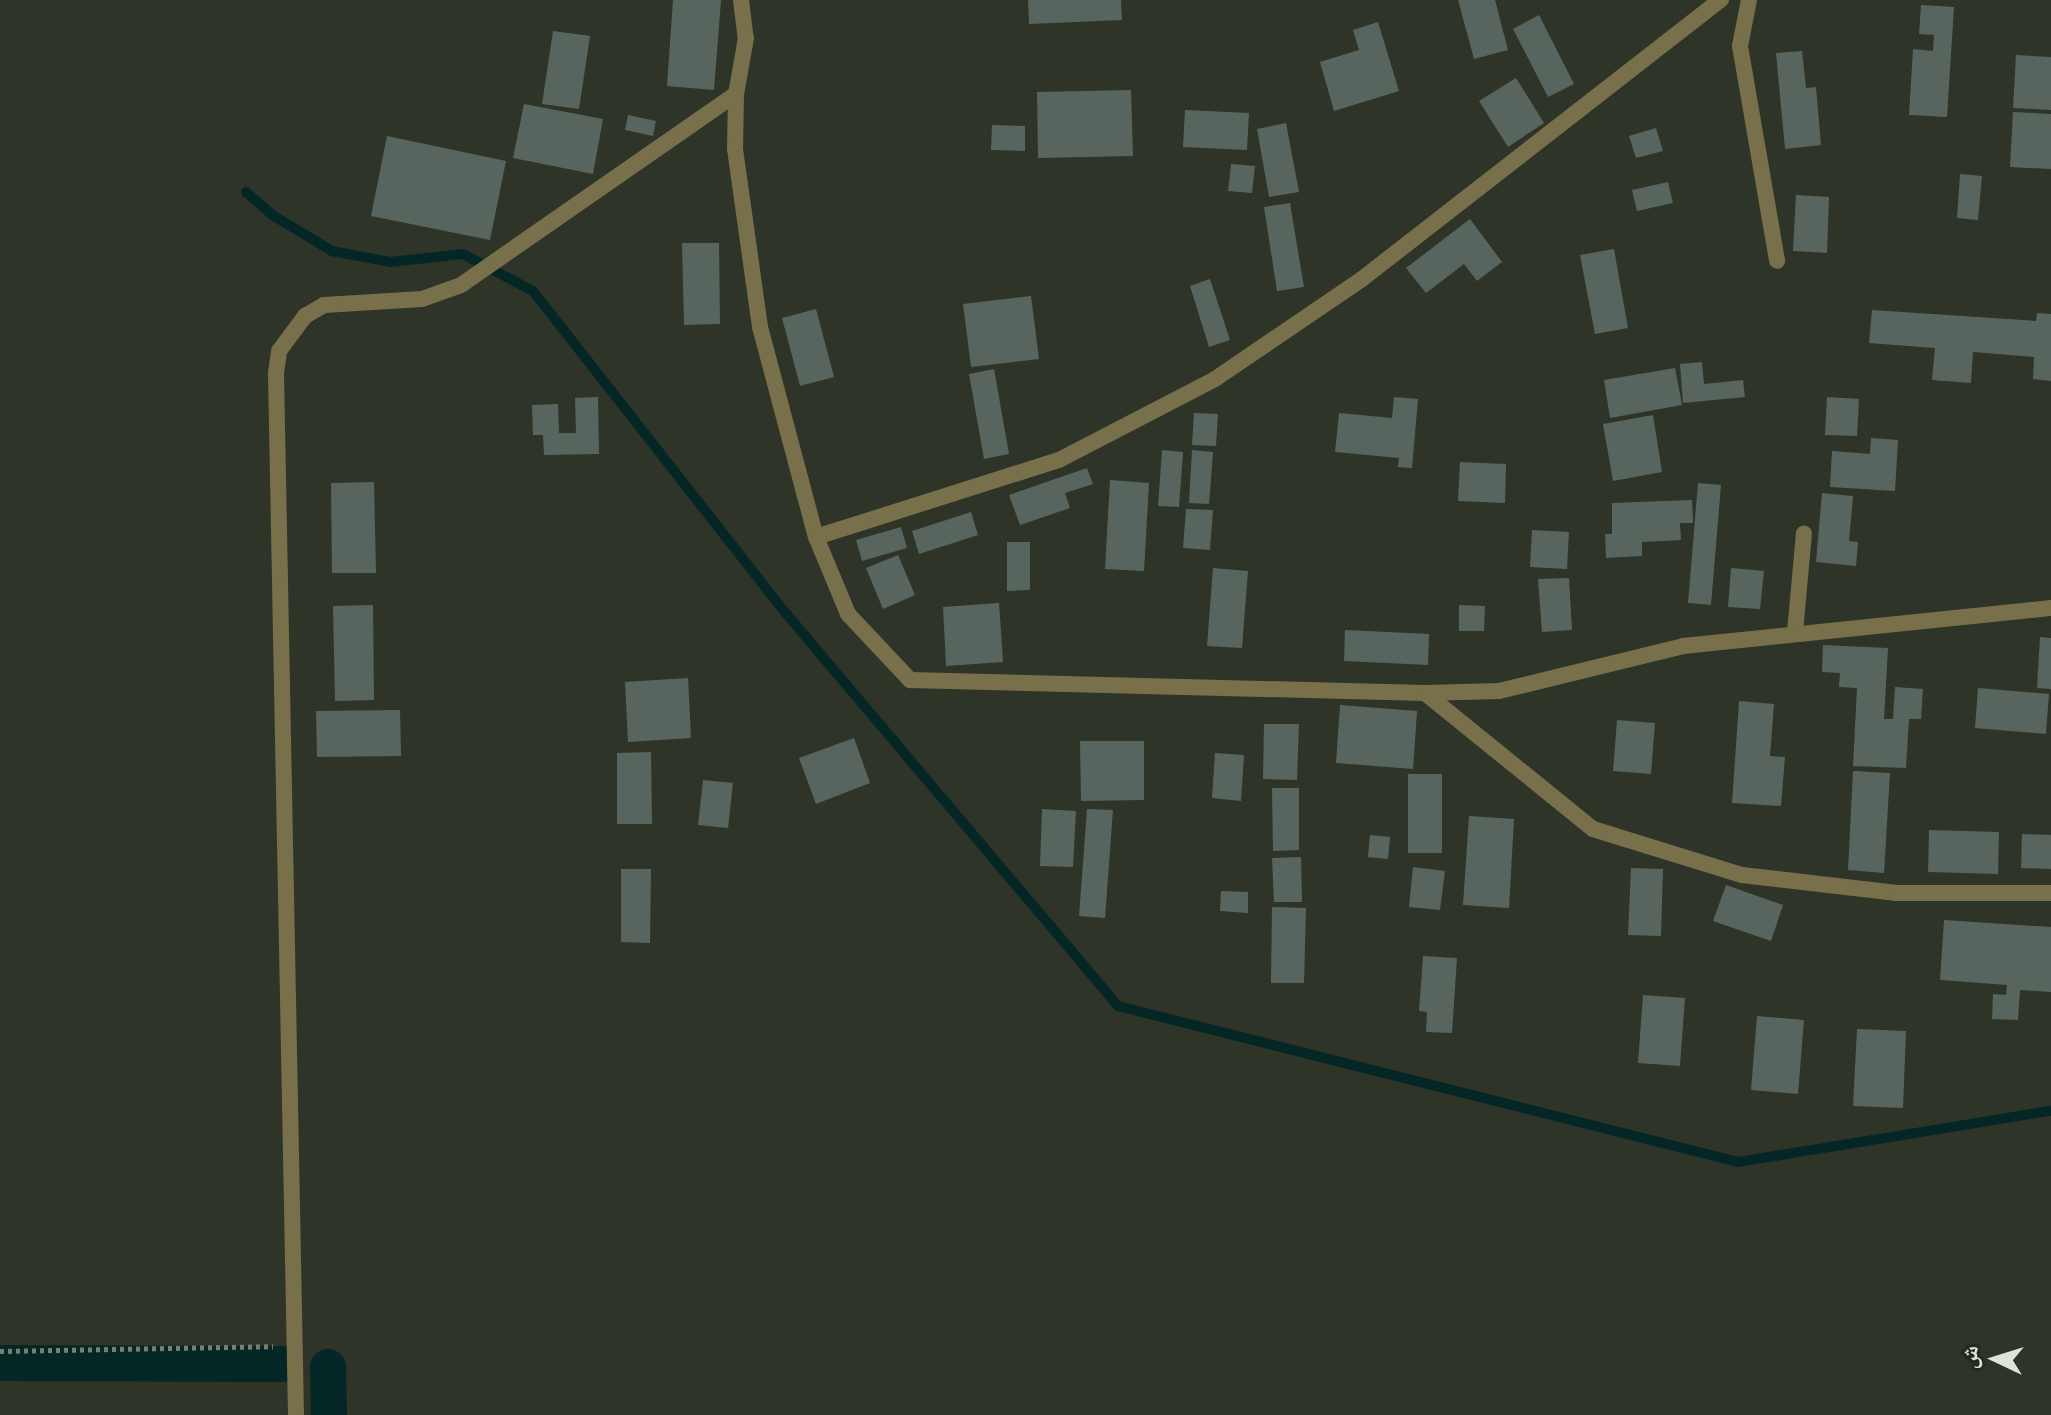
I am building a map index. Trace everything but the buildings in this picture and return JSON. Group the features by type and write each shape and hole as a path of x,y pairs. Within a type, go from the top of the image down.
{"street":[{"path":"741,0 746,38 736,94 735,149 760,327 816,537 848,614 910,680 1425,693 1499,691 1683,646 1795,632 2051,608"},
{"path":"816,537 1059,460 1215,379 1362,279 1721,0"},
{"path":"1749,0 1740,46 1777,261"},
{"path":"296,1415 276,373 289,331 324,305 422,299 478,273 736,94"},
{"path":"1795,632 1804,533"},
{"path":"1425,693 1593,829 1742,875 1897,893 2051,893"}],"path":[{"path":"0,1351 294,1346"}],"waterway":[{"path":"246,192 274,216 332,251 390,262 463,254 533,291 784,611 1118,1006 1738,1162 2051,1111"},
{"path":"0,1363 281,1364"},
{"path":"328,1367 329,1415"}]}
